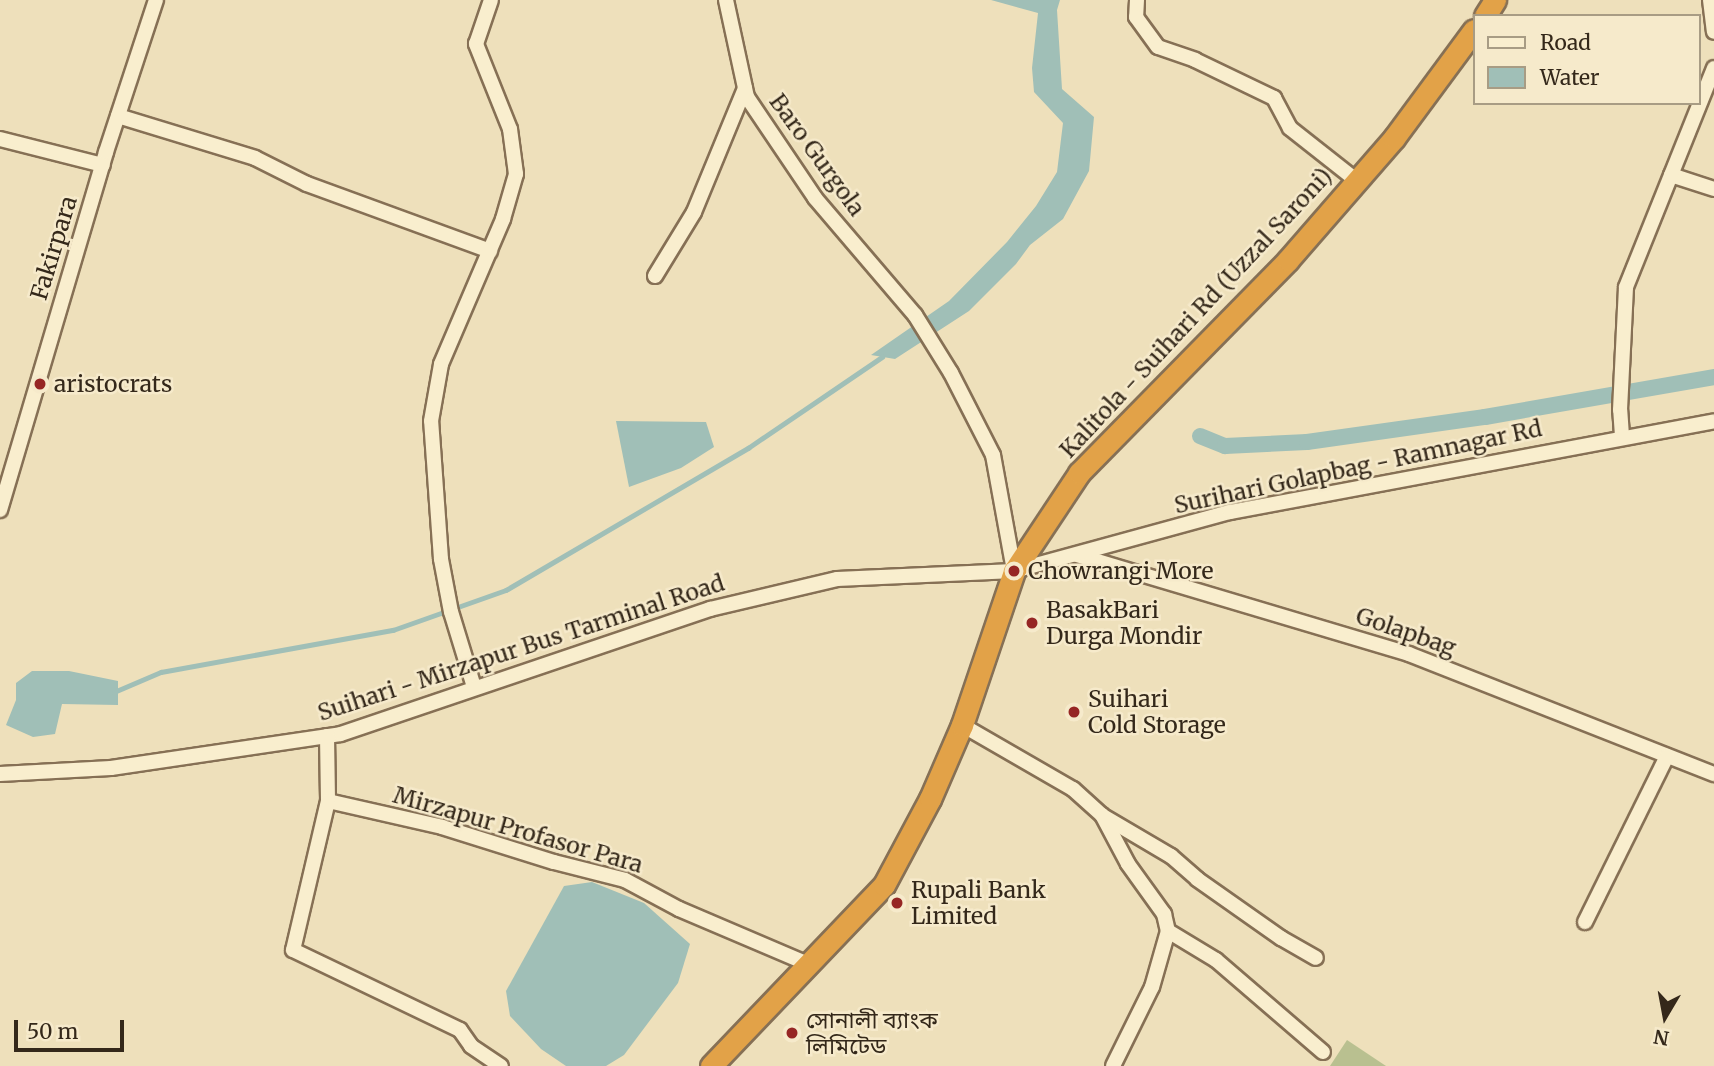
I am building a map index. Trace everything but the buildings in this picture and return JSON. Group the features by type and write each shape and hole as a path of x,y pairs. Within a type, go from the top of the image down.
{"highway":[{"name":"Kalitola - Suihari Rd (Uzzal Saroni)","path":"710,1066 884,885 930,799 962,725 1014,571 1079,473 1288,260 1394,138 1472,33"}],"street":[{"name":"Fakirpara","path":"0,510 118,116 156,0"},
{"path":"474,687 448,599 441,559 431,421 441,364 490,251 516,173 510,129 476,44 491,0"},
{"name":"Baro Gurgola","path":"726,0 747,97 815,198 915,315 993,455 1014,571"},
{"path":"1137,0 1136,17 1158,47 1195,60 1274,98 1290,128 1357,181"},
{"path":"1710,0 1714,32"},
{"path":"1700,103 1714,68"},
{"path":"655,276 694,212 745,88"},
{"path":"1622,436 1620,410 1626,287 1699,105"},
{"path":"118,116 255,158 307,184 490,251"},
{"path":"0,139 103,166"},
{"path":"1671,175 1714,189"},
{"name":"Surihari Golapbag - Ramnagar Rd","path":"1014,571 1230,512 1622,436 1714,421"},
{"name":"Golapbag","path":"1075,554 1409,654 1714,774"},
{"name":"Suihari - Mirzapur Bus Tarminal Road","path":"0,774 111,768 341,734 710,609 837,579 1014,571"},
{"path":"962,725 1073,789 1102,815 1171,856 1281,938 1316,958"},
{"path":"327,736 328,801 293,950 460,1030 471,1046 501,1066"},
{"path":"1585,922 1667,756"},
{"name":"Mirzapur Profasor Para","path":"328,801 442,827 554,862 625,880 679,909 808,964"},
{"path":"1102,815 1128,864 1164,914 1168,931 1152,987 1113,1066"},
{"path":"1168,931 1216,960 1323,1052"}],"green space":[{"path":"1347,1040 1386,1066 1330,1066"}],"water":[{"path":"991,0 1060,0 1057,10 1062,89 1094,117 1089,171 1063,219 1030,245 1016,264 969,311 895,359 871,355 949,301 1007,242 1036,206 1057,172 1063,123 1034,92 1032,68 1038,13"},
{"path":"616,421 706,422 714,447 681,468 629,487"},
{"path":"32,671 69,671 118,681 118,705 62,704 55,734 33,737 6,725 16,700 16,683"},
{"path":"592,882 644,903 690,944 678,983 624,1055 606,1066 566,1066 541,1049 510,1016 506,991 564,886"}],"waterway":[{"path":"114,692 161,672 393,630 506,590 748,448 882,357"},
{"path":"1200,436 1225,446 1307,442 1485,417 1714,377"}],"place":[{"name":"aristocrats","path":"40,384"},
{"name":"Chowrangi More","path":"1014,571"},
{"name":"BasakBari Durga Mondir","path":"1032,623"},
{"name":"Suihari Cold Storage","path":"1074,712"},
{"name":"Rupali Bank Limited","path":"897,903"},
{"name":"সোনালী ব্যাংক লিমিটেড","path":"792,1033"}]}
